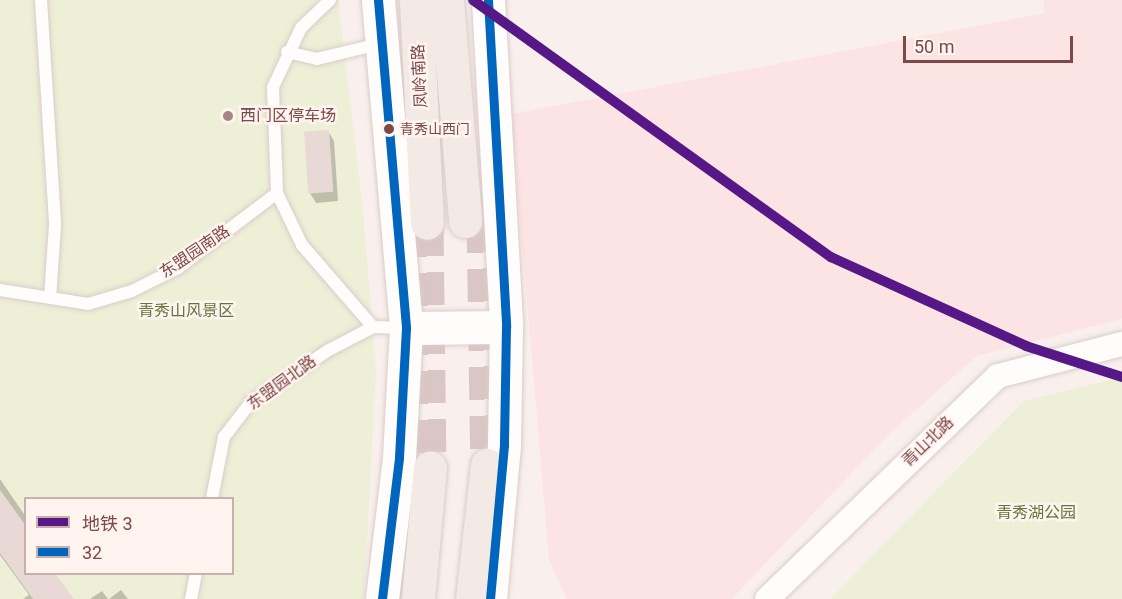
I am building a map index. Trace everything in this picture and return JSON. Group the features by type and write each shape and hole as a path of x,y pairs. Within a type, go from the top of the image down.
{"main road":[{"path":"399,0 402,33 423,134"},
{"name":"凤岭南路","path":"416,0 427,223"},
{"name":"凤岭南路","path":"447,0 474,220 468,0"},
{"path":"456,599 478,466 472,599"},
{"path":"418,599 430,468"}],"street":[{"path":"378,0 406,328 399,458 382,599"},
{"path":"488,0 506,327 504,445 490,599"},
{"path":"406,328 506,327"},
{"name":"青山北路","path":"767,599 998,376 1122,344"}],"lane":[{"path":"40,0 55,225 50,298"},
{"path":"330,0 301,28 287,52 273,87 277,193 302,245 373,327 406,328"},
{"path":"287,52 317,59 381,44"},
{"name":"东盟园南路","path":"0,290 88,304 132,291 178,268 277,193"},
{"name":"东盟园北路","path":"212,497 224,437 251,402 328,350 373,327"},
{"path":"191,599 196,575"}],"shaded area":[{"path":"1043,0 1122,0 1122,319 977,356 890,433 732,599 567,599 549,560 511,114 1045,13"}],"green space":[{"name":"青秀山风景区","path":"0,0 338,0 363,210 376,371 364,599 0,599"},
{"name":"青秀湖公园","path":"1122,377 1122,599 830,599 1024,401"}],"building":[{"path":"329,130 333,192 308,194 304,132"},
{"path":"0,490 24,523 24,575 56,575 74,599 33,599 0,553"}],"tunnel":[{"path":"483,219 487,465"},
{"path":"427,223 430,468"}],"metro line":[{"name":"3","path":"473,0 831,257 1026,346 1122,377"}],"transit line":[{"name":"32","path":"378,0 406,328 399,458 382,599"},
{"name":"32","path":"488,0 506,327 504,445 490,599"}],"place":[{"name":"西门区停车场","path":"228,116"},
{"name":"青秀山西门","path":"389,129"}]}
